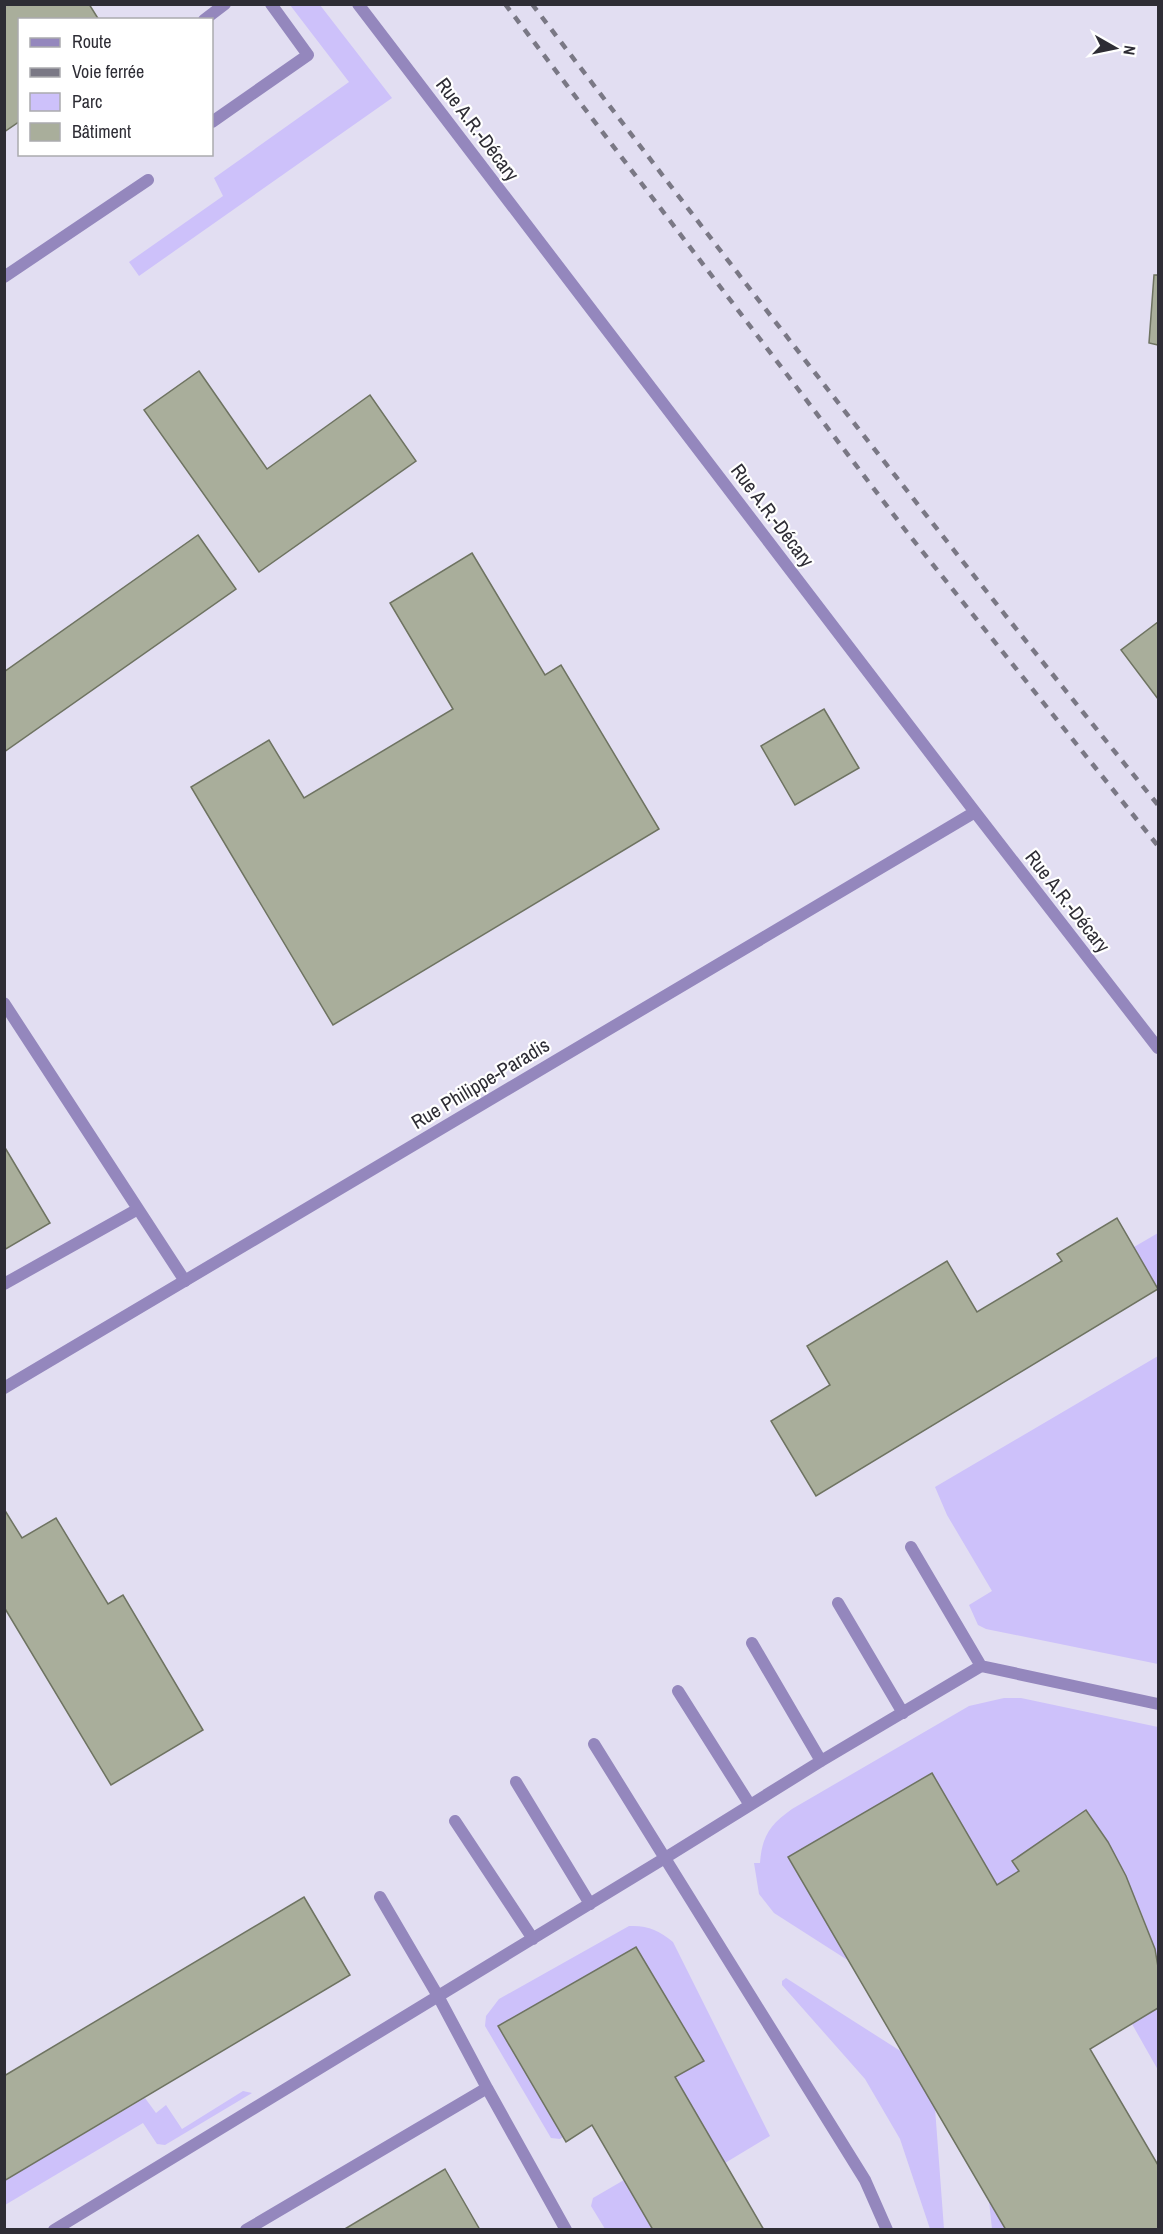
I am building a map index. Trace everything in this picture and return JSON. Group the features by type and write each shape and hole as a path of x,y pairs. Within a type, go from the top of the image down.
{"street":[{"path":"207,18 225,4"},
{"path":"213,121 308,55 271,4"},
{"name":"Rue A.R.-Décary","path":"358,4 1158,1048"},
{"path":"4,277 148,180"},
{"name":"Rue Philippe-Paradis","path":"4,1388 975,812"},
{"path":"4,1003 185,1281"},
{"path":"4,1284 138,1209"},
{"path":"911,1547 981,1666"},
{"path":"838,1603 903,1713"},
{"path":"752,1643 821,1761"},
{"path":"54,2229 533,1939 821,1761 981,1666 1158,1704"},
{"path":"678,1691 750,1805"},
{"path":"594,1744 864,2180 887,2229"},
{"path":"516,1782 590,1904"},
{"path":"455,1821 533,1939"},
{"path":"380,1897 438,1996 566,2229"},
{"path":"246,2229 487,2088"}],"green space":[{"path":"290,5 320,5 392,98 139,276 129,262 223,196 214,178 349,82"},
{"path":"1158,1233 1158,1288 1134,1247"},
{"path":"1158,1356 1158,1664 986,1629 978,1625 969,1605 992,1591 947,1515 935,1487"},
{"path":"1004,1698 1021,1698 1158,1727 1158,1967 1138,1905 1086,1810 1013,1860 1019,1871 997,1885 788,1857 849,1961 774,1913 759,1894 754,1863 760,1863 765,1838 778,1820 792,1809 969,1706"},
{"path":"629,1926 652,1929 673,1942 770,2136 725,2163 675,2077 703,2061 636,1947 498,2026 563,2137 560,2139 551,2138 485,2026 486,2016 499,1999"},
{"path":"786,1978 902,2052 935,2108 944,2229 930,2229 900,2139 865,2079 782,1985 782,1981"},
{"path":"1158,2008 1158,2070 1132,2024"},
{"path":"243,2091 252,2093 165,2145 157,2144 143,2123 5,2205 4,2181 145,2098 156,2113 166,2105 182,2129"},
{"path":"624,2180 653,2229 605,2229 591,2206 593,2198"},
{"path":"989,2201 1007,2229 992,2229"}],"building":[{"path":"4,4 89,4 98,18 18,18 18,122 4,132"},
{"path":"1154,275 1158,275 1158,345 1149,343"},
{"path":"199,371 267,469 370,395 416,461 259,572 144,410"},
{"path":"198,535 236,589 4,752 4,672"},
{"path":"472,553 545,675 561,665 659,829 333,1025 191,787 269,740 304,798 453,709 390,603"},
{"path":"1158,622 1158,699 1121,650"},
{"path":"824,709 859,768 795,805 761,746"},
{"path":"4,1146 50,1223 4,1250"},
{"path":"1117,1218 1158,1289 816,1496 771,1421 830,1385 807,1346 947,1261 977,1312 1062,1261 1057,1254"},
{"path":"4,1509 22,1538 56,1518 108,1604 123,1595 203,1730 111,1785 4,1607"},
{"path":"932,1773 997,1885 1019,1871 1012,1861 1086,1810 1108,1842 1126,1876 1155,1949 1158,1967 1158,2008 1090,2049 1158,2165 1158,2230 1006,2230 788,1857"},
{"path":"304,1897 350,1975 4,2181 4,2076"},
{"path":"636,1947 704,2061 675,2077 764,2230 653,2230 592,2125 566,2142 498,2026"},
{"path":"445,2169 480,2230 343,2230"}],"railway":[{"path":"505,4 906,531 1158,846"},
{"path":"532,4 842,407 1158,805"}]}
